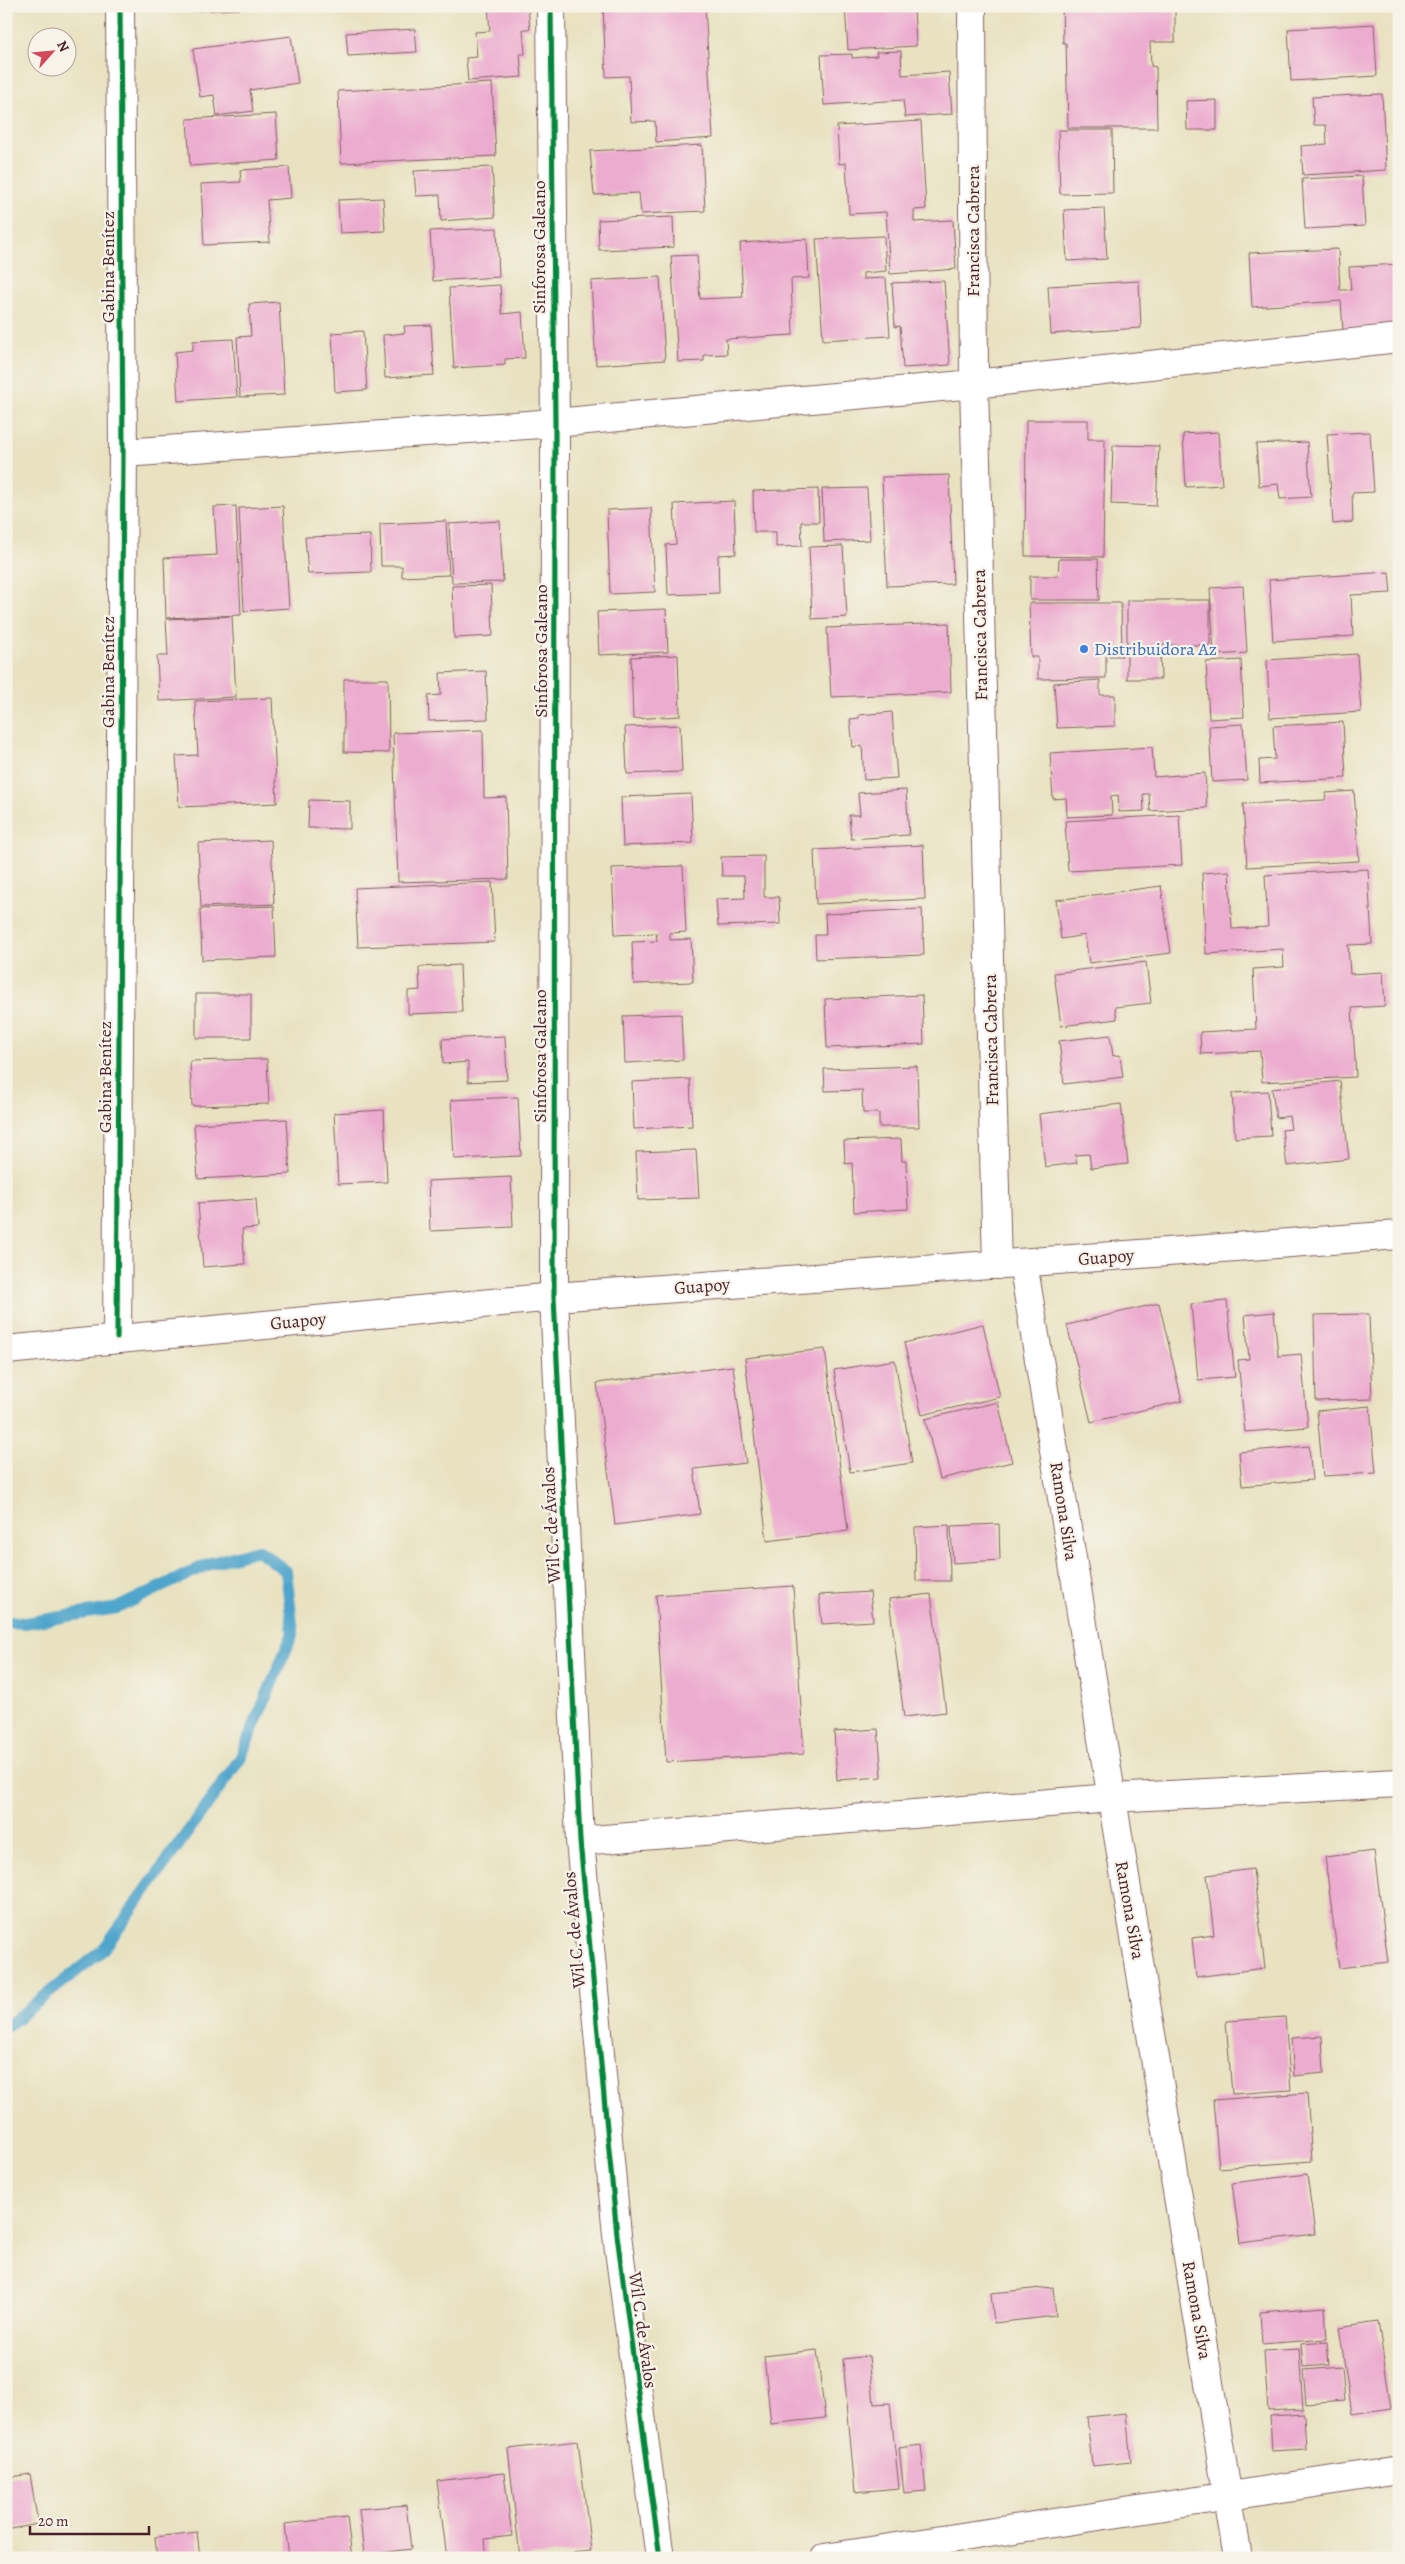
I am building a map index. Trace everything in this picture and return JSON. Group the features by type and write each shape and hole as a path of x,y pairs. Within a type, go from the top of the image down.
{"street":[{"name":"Gabina Benítez","path":"117,1338 123,453 120,6"},
{"name":"Sinforosa Galeano","path":"551,6 555,423 554,1297"},
{"name":"Francisca Cabrera","path":"972,6 974,384 1010,1264"},
{"path":"123,453 555,423 974,384 1399,338"},
{"name":"Guapoy","path":"6,1350 554,1297 1399,1235"},
{"name":"Ramona Silva","path":"1010,1264 1111,1798 1238,2558"},
{"name":"Wil C. de Ávalos","path":"554,1297 580,1841 617,2235 660,2558"},
{"path":"580,1841 1111,1798 1399,1783"},
{"path":"825,2558 1399,2470"}],"building":[{"path":"194,6 240,6 240,9 194,11"},
{"path":"488,6 528,6 530,29 523,29 525,54 520,54 522,77 468,81 466,58 477,57 475,32 490,31"},
{"path":"603,6 705,6 713,138 656,142 655,121 631,122 629,76 606,77"},
{"path":"845,6 914,6 916,46 848,50"},
{"path":"1062,6 1175,6 1175,42 1150,42 1151,66 1156,67 1157,128 1068,128 1066,43 1063,43"},
{"path":"1374,24 1377,76 1291,81 1288,29"},
{"path":"415,29 417,52 348,56 346,33"},
{"path":"291,36 298,83 250,90 253,111 217,116 214,95 200,97 193,49"},
{"path":"901,51 902,75 949,72 952,114 905,117 903,100 824,105 821,55 852,54 852,58 877,56 876,52"},
{"path":"492,83 496,156 341,163 338,91"},
{"path":"1382,94 1386,170 1303,175 1301,146 1327,144 1326,125 1314,125 1312,97"},
{"path":"1217,100 1217,130 1187,130 1186,101"},
{"path":"276,114 279,160 190,166 187,119"},
{"path":"921,121 926,209 914,210 914,222 953,220 956,269 890,274 886,212 849,214 846,163 839,164 837,126"},
{"path":"1058,130 1112,130 1113,193 1060,194"},
{"path":"702,145 705,211 641,214 639,193 594,195 590,151"},
{"path":"289,167 291,198 267,200 270,242 204,245 201,184 241,182 240,170"},
{"path":"492,167 495,217 441,221 440,195 416,196 414,171"},
{"path":"1362,176 1365,226 1305,229 1302,179"},
{"path":"383,198 385,231 340,233 338,200"},
{"path":"1104,208 1107,259 1067,261 1064,210"},
{"path":"673,217 674,247 599,250 598,220"},
{"path":"497,228 499,277 433,281 430,231"},
{"path":"884,236 886,271 863,273 863,279 886,278 890,336 823,340 816,239"},
{"path":"807,239 809,278 791,279 793,335 726,339 727,354 704,355 704,361 678,362 671,256 697,255 700,299 743,297 740,243"},
{"path":"1338,249 1340,290 1351,290 1349,267 1399,264 1399,328 1343,331 1341,301 1252,307 1249,253"},
{"path":"660,277 665,360 596,365 591,281"},
{"path":"944,281 950,365 903,368 900,326 895,327 892,283"},
{"path":"1139,281 1141,328 1051,334 1048,286"},
{"path":"500,285 502,314 522,312 525,358 505,359 505,365 454,368 449,288"},
{"path":"279,302 284,395 240,397 237,337 251,336 249,304"},
{"path":"431,325 434,375 385,378 383,335 405,333 404,326"},
{"path":"363,331 367,390 335,392 332,333"},
{"path":"233,339 237,397 178,401 175,352 193,350 193,341"},
{"path":"1026,420 1088,420 1088,439 1105,439 1103,557 1025,556"},
{"path":"1218,432 1222,485 1186,487 1183,434"},
{"path":"1370,432 1374,492 1352,493 1353,522 1333,524 1327,434"},
{"path":"1307,442 1311,497 1280,499 1278,484 1259,486 1256,444"},
{"path":"1113,445 1159,446 1156,506 1111,504"},
{"path":"949,475 953,584 887,586 882,477"},
{"path":"867,488 870,540 824,542 822,489"},
{"path":"818,489 819,522 801,522 802,546 776,547 776,532 754,532 753,491"},
{"path":"734,501 736,554 718,555 719,593 668,595 666,545 676,544 674,504"},
{"path":"236,506 241,615 166,618 164,558 217,555 214,507"},
{"path":"283,506 289,608 244,611 239,508"},
{"path":"651,508 655,592 610,594 607,510"},
{"path":"446,521 449,575 402,577 402,566 381,566 380,524"},
{"path":"500,521 503,582 452,583 449,524"},
{"path":"370,535 371,572 308,574 305,537"},
{"path":"843,546 847,617 812,619 809,547"},
{"path":"1059,559 1098,559 1099,600 1030,600 1030,576 1058,576"},
{"path":"1389,572 1391,593 1351,595 1353,636 1273,641 1269,580"},
{"path":"491,585 493,636 454,638 452,586"},
{"path":"1243,586 1247,653 1214,655 1210,588"},
{"path":"1127,600 1210,600 1210,645 1160,645 1161,679 1127,679"},
{"path":"1029,603 1121,603 1122,656 1106,656 1106,678 1038,679 1038,657 1031,657"},
{"path":"666,609 668,652 599,655 597,612"},
{"path":"232,616 236,697 159,701 157,656 168,656 166,619"},
{"path":"949,623 951,692 831,697 827,628"},
{"path":"1357,654 1361,712 1270,718 1267,660"},
{"path":"678,655 680,716 633,719 631,657"},
{"path":"1241,660 1244,717 1209,719 1206,662"},
{"path":"486,671 488,719 429,721 428,696 441,695 440,673"},
{"path":"344,679 388,679 389,753 344,752"},
{"path":"1100,680 1100,695 1115,695 1115,726 1057,728 1054,683"},
{"path":"272,698 277,803 179,807 176,756 198,755 195,701"},
{"path":"892,712 897,778 864,780 862,746 853,747 850,719 859,718 859,715"},
{"path":"1343,722 1346,778 1260,783 1259,760 1275,759 1273,726"},
{"path":"1243,724 1247,780 1212,782 1209,726"},
{"path":"680,725 682,772 627,774 625,727"},
{"path":"483,730 484,798 506,797 508,879 398,882 393,733"},
{"path":"1152,747 1154,777 1205,773 1207,808 1150,811 1149,794 1143,794 1144,811 1119,812 1118,795 1111,796 1112,815 1067,817 1066,798 1053,799 1050,753"},
{"path":"906,790 909,835 851,839 849,815 860,815 858,793"},
{"path":"1354,791 1359,861 1247,867 1243,804 1325,800 1326,793"},
{"path":"691,794 693,843 623,846 621,797"},
{"path":"309,800 350,801 350,829 308,828"},
{"path":"1179,815 1182,865 1068,871 1065,821"},
{"path":"271,840 274,904 201,907 198,843"},
{"path":"923,845 925,899 816,904 814,850"},
{"path":"764,856 764,897 779,897 780,924 718,926 716,899 745,898 744,876 722,876 721,857"},
{"path":"683,866 686,932 670,933 670,940 691,939 693,982 634,984 632,942 657,941 656,933 615,935 612,868"},
{"path":"1368,869 1372,944 1348,945 1350,974 1383,972 1385,1006 1352,1008 1356,1077 1262,1082 1260,1051 1201,1054 1200,1032 1256,1029 1253,969 1284,967 1283,949 1206,954 1202,873 1229,871 1232,929 1268,927 1265,875"},
{"path":"492,882 495,942 358,947 355,888"},
{"path":"1161,886 1171,953 1089,963 1085,935 1061,939 1056,900"},
{"path":"274,906 276,957 202,960 200,909"},
{"path":"922,909 924,955 816,959 815,935 826,935 825,914"},
{"path":"1146,962 1151,1003 1115,1007 1117,1019 1061,1026 1054,973"},
{"path":"460,965 462,1012 408,1014 408,991 420,990 419,967"},
{"path":"196,994 251,994 251,1038 196,1038"},
{"path":"922,995 924,1044 827,1048 825,999"},
{"path":"681,1014 683,1060 625,1063 623,1016"},
{"path":"1110,1035 1113,1056 1120,1055 1123,1077 1064,1084 1059,1041"},
{"path":"505,1036 507,1080 468,1082 468,1062 443,1064 442,1039"},
{"path":"267,1059 269,1104 192,1106 190,1061"},
{"path":"917,1066 919,1127 879,1127 879,1113 863,1113 862,1090 825,1091 824,1069"},
{"path":"690,1079 692,1126 634,1129 632,1082"},
{"path":"1340,1081 1349,1159 1287,1166 1282,1130 1291,1129 1289,1116 1276,1118 1272,1089"},
{"path":"1268,1091 1271,1136 1235,1138 1232,1093"},
{"path":"518,1097 521,1156 454,1159 451,1100"},
{"path":"1121,1104 1128,1164 1091,1168 1089,1154 1075,1155 1077,1163 1045,1167 1039,1114"},
{"path":"384,1110 387,1182 338,1184 334,1113"},
{"path":"287,1119 290,1174 198,1179 194,1124"},
{"path":"901,1139 902,1161 906,1161 908,1209 854,1212 852,1163 845,1164 844,1141"},
{"path":"696,1150 699,1198 638,1200 636,1152"},
{"path":"511,1177 513,1227 430,1231 428,1181"},
{"path":"256,1199 258,1228 242,1229 245,1264 203,1267 198,1203"},
{"path":"1227,1301 1235,1377 1198,1380 1191,1304"},
{"path":"1159,1303 1182,1401 1091,1422 1067,1325"},
{"path":"1274,1312 1278,1356 1301,1354 1308,1427 1245,1432 1238,1360 1249,1359 1245,1315"},
{"path":"1369,1314 1372,1399 1316,1401 1314,1315"},
{"path":"983,1324 1000,1397 922,1415 904,1343"},
{"path":"825,1349 848,1531 767,1541 745,1358"},
{"path":"895,1360 912,1463 850,1472 834,1370"},
{"path":"733,1366 746,1463 694,1469 700,1514 615,1525 597,1383"},
{"path":"998,1402 1012,1462 940,1479 925,1419"},
{"path":"1370,1406 1376,1473 1323,1476 1317,1411"},
{"path":"1309,1446 1312,1480 1242,1486 1239,1452"},
{"path":"999,1524 1000,1560 953,1563 951,1526"},
{"path":"949,1525 950,1581 916,1581 915,1527"},
{"path":"793,1586 804,1754 666,1762 656,1595"},
{"path":"870,1592 873,1621 822,1624 819,1595"},
{"path":"931,1594 946,1712 904,1717 889,1599"},
{"path":"878,1729 882,1777 837,1780 834,1732"},
{"path":"1374,1851 1388,1962 1339,1968 1325,1857"},
{"path":"1253,1869 1265,1968 1196,1977 1192,1938 1214,1935 1207,1875"},
{"path":"1285,2017 1291,2090 1232,2094 1226,2021"},
{"path":"1322,2036 1324,2073 1294,2076 1291,2038"},
{"path":"1307,2093 1312,2161 1219,2168 1213,2100"},
{"path":"1307,2174 1315,2234 1240,2243 1232,2183"},
{"path":"1053,2287 1056,2316 994,2323 991,2293"},
{"path":"1325,2307 1327,2339 1262,2344 1260,2312"},
{"path":"1378,2321 1391,2408 1352,2414 1339,2327"},
{"path":"1327,2342 1329,2365 1303,2367 1301,2344"},
{"path":"1299,2349 1303,2409 1268,2411 1264,2351"},
{"path":"817,2350 825,2418 771,2424 764,2356"},
{"path":"869,2356 874,2404 890,2403 899,2488 855,2492 843,2359"},
{"path":"1342,2367 1345,2401 1306,2404 1303,2370"},
{"path":"1126,2413 1131,2462 1092,2466 1087,2417"},
{"path":"1304,2414 1306,2449 1272,2451 1270,2416"},
{"path":"578,2441 591,2551 520,2558 508,2449"},
{"path":"921,2445 926,2491 904,2493 899,2448"},
{"path":"504,2473 512,2536 485,2539 487,2558 447,2558 437,2481"},
{"path":"30,2474 38,2524 6,2530 6,2478"},
{"path":"406,2505 411,2549 364,2555 359,2509"},
{"path":"347,2517 352,2558 289,2558 285,2524"},
{"path":"197,2532 200,2558 157,2558 155,2537"}],"waterway":[{"path":"6,1622 25,1623 117,1608 211,1563 258,1550 286,1571 293,1633 240,1759 103,1950 6,2027"}],"cycle path":[{"path":"117,1338 123,453 120,6"},
{"path":"551,6 555,423 554,1297 580,1841 617,2235 660,2558"}],"place":[{"name":"Distribuidora Az","path":"1084,649"}]}
